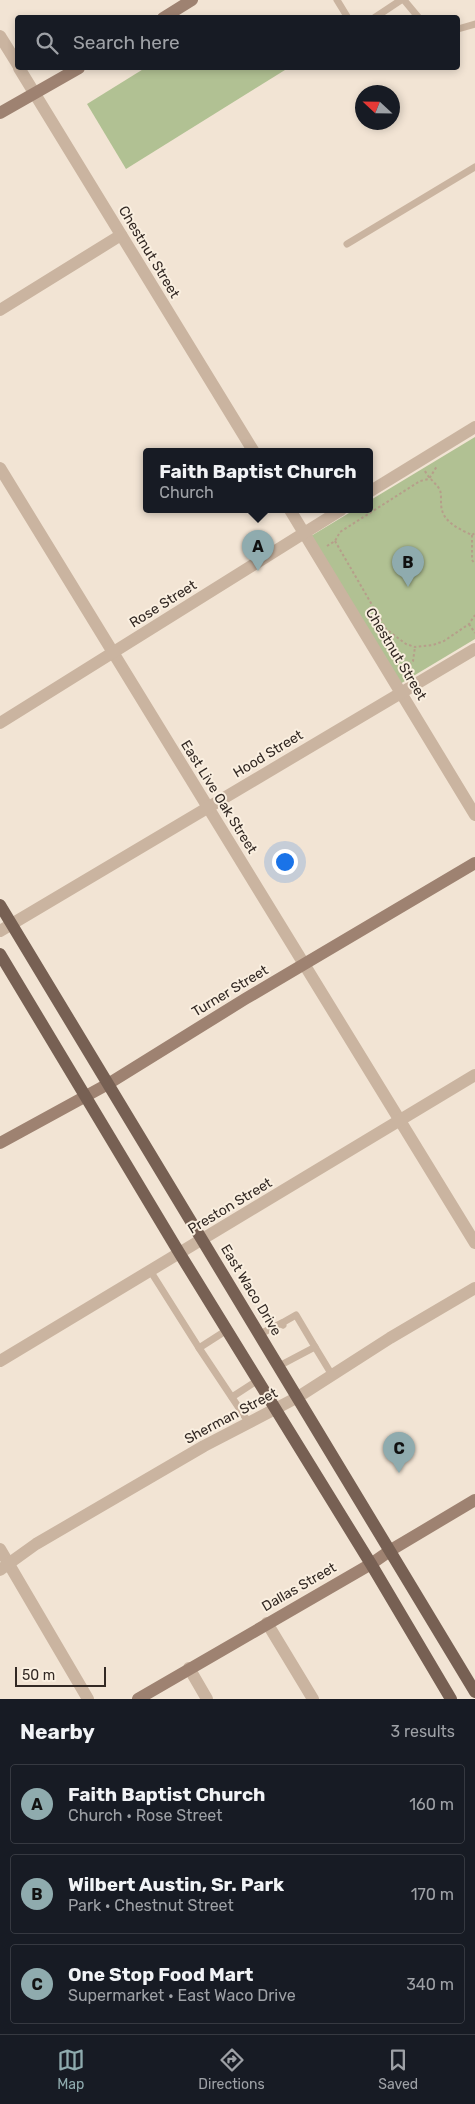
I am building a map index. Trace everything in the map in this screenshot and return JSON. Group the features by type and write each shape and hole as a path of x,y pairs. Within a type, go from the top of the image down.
{"main road":[{"name":"East Waco Drive","path":"0,905 280,1366 475,1692"},
{"path":"0,954 87,1096 180,1254 371,1564 450,1699"}],"street":[{"path":"168,15 192,0"},
{"name":"Chestnut Street","path":"0,36 15,61"},
{"name":"Chestnut Street","path":"20,70 252,448"},
{"path":"0,113 77,70"},
{"path":"0,310 121,236"},
{"path":"373,489 475,427"},
{"name":"East Live Oak Street","path":"0,468 475,1244"},
{"name":"Chestnut Street","path":"292,513 475,815"},
{"name":"Rose Street","path":"0,723 336,513"},
{"name":"Hood Street","path":"0,931 208,807 400,689 475,649"},
{"name":"Turner Street","path":"0,1143 108,1084 475,863"},
{"name":"Preston Street","path":"0,1361 151,1272 475,1075"},
{"name":"Sherman Street","path":"5,1567 44,1540 204,1446 298,1397 475,1288"},
{"name":"Dallas Street","path":"138,1699 371,1564 475,1500"},
{"path":"0,1549 5,1567 88,1699"},
{"path":"267,1623 313,1699"},
{"path":"190,1668 207,1699"}],"lane":[{"path":"337,0 346,15"},
{"path":"379,15 402,0 416,15"},
{"path":"460,28 475,24"},
{"path":"347,244 475,167"},
{"path":"151,1272 249,1423"},
{"path":"260,1334 283,1325 296,1316 332,1375"},
{"path":"199,1348 227,1330"},
{"path":"280,1366 299,1353 315,1347"},
{"path":"232,1397 258,1380"}],"path":[{"path":"420,460 429,479 440,490 442,511 448,520 472,535"},
{"path":"373,511 420,481 429,479"},
{"path":"316,552 335,541 340,532 370,513"},
{"path":"472,535 472,560 475,564"},
{"path":"335,541 386,630 406,644 415,647 433,645 444,641 469,624 475,615"},
{"path":"469,624 475,633"},
{"path":"400,689 403,670 413,661 415,647"}],"green space":[{"path":"142,70 285,70 126,169 87,104"},
{"path":"475,437 475,639 400,684 311,536 349,513 373,513 373,499"}],"place":[{"name":"Faith Baptist Church","path":"258,571"},
{"name":"Wilbert Austin, Sr. Park","path":"408,587"},
{"name":"One Stop Food Mart","path":"399,1473"}]}
